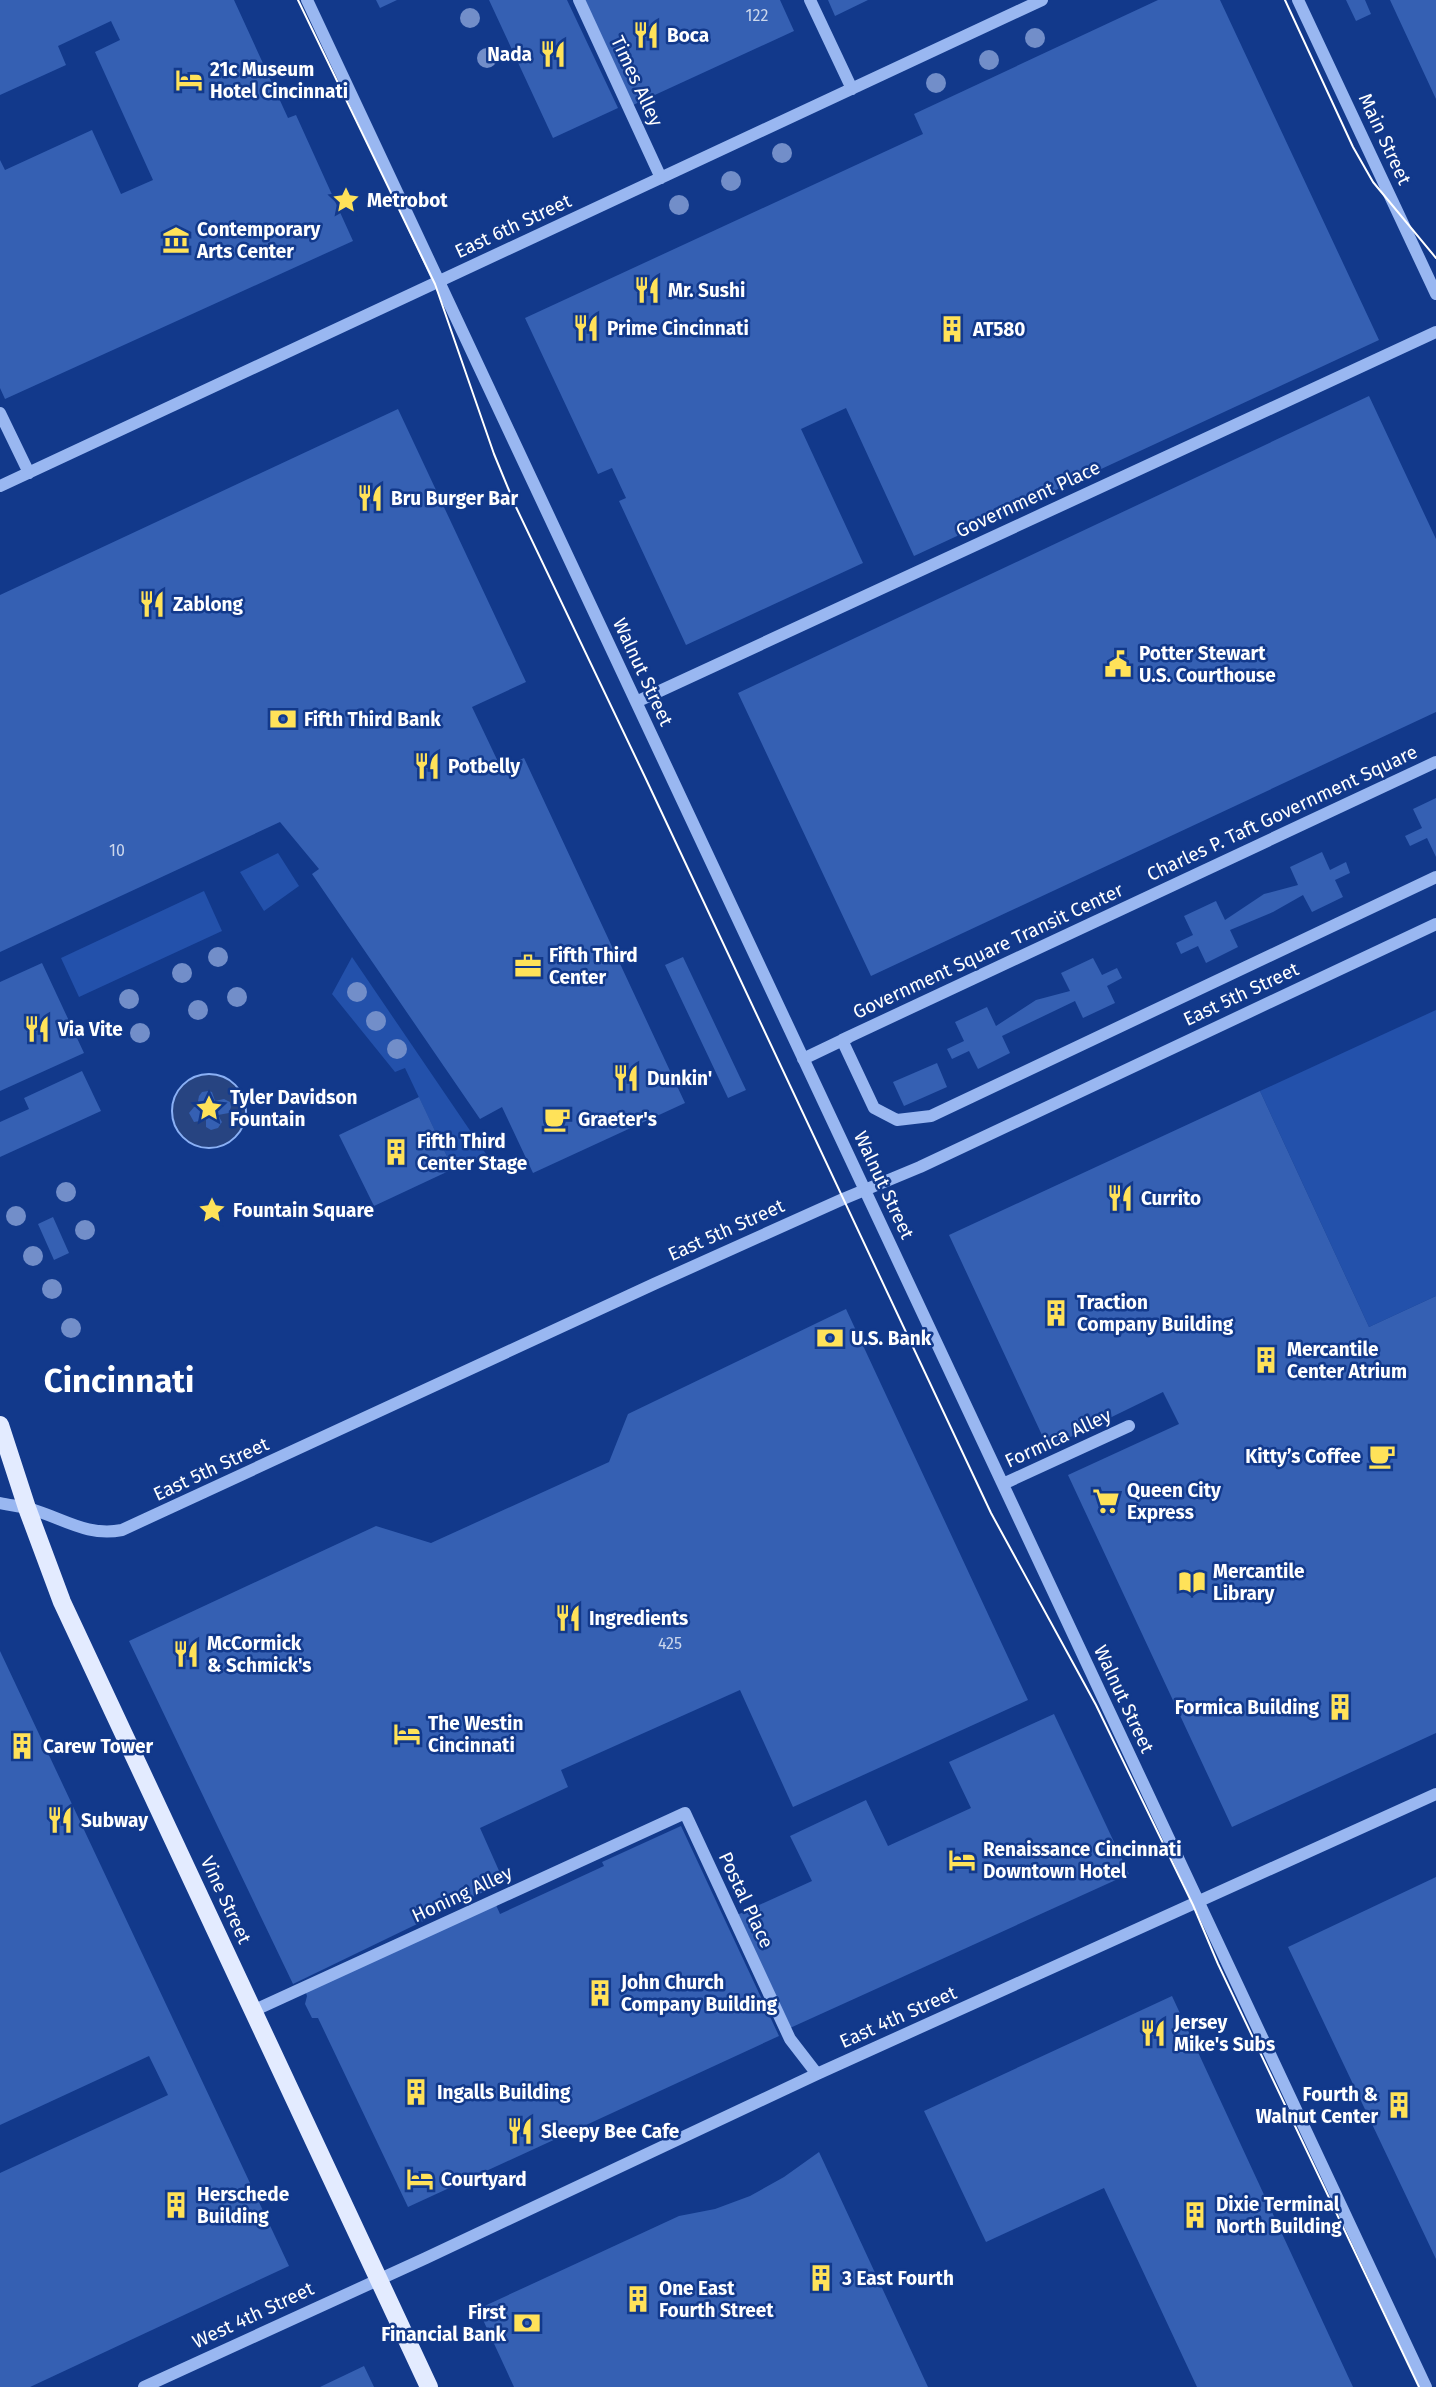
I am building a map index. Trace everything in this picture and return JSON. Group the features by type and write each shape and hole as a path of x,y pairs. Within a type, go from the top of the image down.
{"main road":[{"name":"Vine Street","path":"0,1424 27,1508 62,1602 429,2387"}],"street":[{"name":"Walnut Street","path":"307,0 1426,2387"},
{"name":"Times Alley","path":"579,0 661,178"},
{"path":"810,0 852,89"},
{"name":"East 6th Street","path":"0,486 852,89 1021,4 1042,0"},
{"name":"Main Street","path":"1298,0 1436,294"},
{"name":"Government Place","path":"636,702 1436,332"},
{"path":"0,413 29,473"},
{"name":"Charles P. Taft Government Square","path":"803,1059 1436,762"},
{"name":"Government Square Transit Center","path":"842,1040 874,1108 897,1120 931,1116 1436,877"},
{"name":"East 5th Street","path":"0,1503 27,1508 85,1530 104,1534 122,1531 654,1283 920,1167 1436,924"},
{"name":"Formica Alley","path":"1003,1484 1129,1426"},
{"name":"East 4th Street","path":"378,2280 817,2074 1436,1794"},
{"name":"Honing Alley","path":"255,2010 685,1813"},
{"name":"Postal Place","path":"685,1813 790,2039 817,2074"},
{"name":"West 4th Street","path":"144,2387 378,2280"}],"shaded area":[{"path":"278,853 299,886 264,911 240,872"},
{"path":"204,891 222,931 79,997 61,958"},
{"path":"352,957 486,1154 453,1169 405,1068 395,1072 332,994"},
{"path":"1436,1010 1436,1296 1369,1327 1260,1091"},
{"name":"Tyler Davidson Fountain","path":"209,1074 223,1077 235,1085 243,1097 246,1111 243,1125 235,1137 223,1145 209,1148 195,1145 183,1137 175,1125 172,1111 175,1097 183,1085 195,1077"}],"building":[{"path":"0,0 234,0 288,118 296,115 353,241 5,399 0,388 0,160 5,170 92,130 121,194 153,180 95,52 120,40 111,21 58,46 66,65 0,95"},
{"path":"376,0 397,0 380,8"},
{"name":"Nada","path":"489,0 567,0 618,108 553,138"},
{"path":"585,0 780,0 794,31 633,105"},
{"path":"828,0 868,0 835,16"},
{"name":"AT580","path":"1158,0 1220,0 1379,340 914,556 846,408 801,429 863,563 686,645 619,501 626,498 612,468 598,474 525,318 923,134 914,114"},
{"path":"1346,0 1365,0 1371,14 1356,21"},
{"path":"1390,0 1436,0 1436,99"},
{"name":"Potter Stewart U.S. Courthouse","path":"1369,396 1436,539 1436,712 871,976 738,693"},
{"path":"398,409 526,682 472,707 501,768 524,758 685,1103 533,1173 502,1107 480,1119 312,874 319,869 280,822 0,952 0,595"},
{"path":"1436,798 1436,857 1427,838 1410,846 1405,836 1422,828 1413,809"},
{"path":"1322,852 1330,870 1346,862 1350,873 1335,880 1343,897 1312,912 1303,895 1273,912 1230,930 1238,947 1206,963 1198,946 1181,954 1176,943 1193,935 1184,916 1216,901 1225,920 1264,894 1298,885 1290,867"},
{"path":"683,957 746,1090 728,1098 665,965"},
{"path":"1093,958 1102,975 1117,968 1122,978 1107,986 1115,1003 1083,1018 1075,1001 1002,1036 1010,1053 978,1069 969,1051 952,1059 947,1049 964,1041 955,1022 987,1007 996,1026 1036,1000 1070,991 1061,973"},
{"name":"Via Vite","path":"42,963 84,1053 0,1091 0,982"},
{"path":"937,1063 947,1087 904,1106 893,1082"},
{"path":"82,1071 101,1111 0,1157 0,1122 29,1109 24,1098"},
{"path":"1260,1091 1369,1327 1436,1296 1436,1733 1232,1827 1068,1475 1179,1424 1163,1392 1048,1448 949,1235"},
{"path":"202,1092 212,1092 215,1101 224,1099 230,1102 231,1107 229,1113 218,1115 222,1122 218,1128 211,1130 206,1127 206,1120 194,1122 189,1113 194,1107 201,1105 198,1101"},
{"name":"Fifth Third Center Stage","path":"419,1097 453,1169 374,1206 339,1135"},
{"path":"53,1217 69,1253 54,1260 38,1224"},
{"path":"846,1309 1028,1700 793,1807 740,1690 561,1770 568,1787 480,1828 504,1882 293,1984 129,1641 376,1526 431,1543 609,1462 628,1414"},
{"path":"0,1651 289,2266 30,2387 0,2387 0,2173 168,2095 149,2056 0,2125"},
{"name":"Renaissance Cincinnati Downtown Hotel","path":"1054,1714 1129,1874 790,2028 737,1915 812,1881 790,1836 866,1800 888,1846 971,1808 949,1762"},
{"path":"681,1826 779,2036 408,2207 318,2018 312,2018 305,2004 305,1990 496,1905 500,1914 604,1866 602,1862"},
{"name":"Fourth & Walnut Center","path":"1436,1877 1436,2259 1288,1947"},
{"name":"Dixie Terminal North Building","path":"1172,1996 1353,2387 1197,2387 1104,2188 986,2242 924,2111"},
{"path":"819,2152 928,2387 514,2387 478,2309 679,2216 715,2209 750,2196 784,2177"},
{"path":"364,2366 374,2387 320,2387"}],"tram line":[{"path":"298,0 435,284 494,454 515,505 991,1513 1096,1705 1419,2387"},
{"path":"1285,0 1353,147 1373,182 1436,258"}],"place":[{"name":"Boca","path":"646,35"},
{"name":"Nada","path":"553,54"},
{"name":"21c Museum Hotel Cincinnati","path":"189,80"},
{"name":"Metrobot","path":"346,200"},
{"name":"Contemporary Arts Center","path":"176,240"},
{"name":"Mr. Sushi","path":"647,290"},
{"name":"Prime Cincinnati","path":"586,328"},
{"name":"AT580","path":"952,329"},
{"name":"Bru Burger Bar","path":"370,498"},
{"name":"Zablong","path":"152,604"},
{"name":"Potter Stewart U.S. Courthouse","path":"1118,664"},
{"name":"Fifth Third Bank","path":"283,719"},
{"name":"Potbelly","path":"427,766"},
{"name":"Fifth Third Center","path":"528,966"},
{"name":"Via Vite","path":"37,1029"},
{"name":"Dunkin'","path":"626,1078"},
{"name":"Tyler Davidson Fountain","path":"209,1108"},
{"name":"Graeter's","path":"557,1119"},
{"name":"Fifth Third Center Stage","path":"396,1152"},
{"name":"Currito","path":"1120,1198"},
{"name":"Fountain Square","path":"212,1210"},
{"name":"Traction Company Building","path":"1056,1313"},
{"name":"U.S. Bank","path":"830,1338"},
{"name":"Mercantile Center Atrium","path":"1266,1360"},
{"name":"Kitty’s Coffee","path":"1382,1456"},
{"name":"Queen City Express","path":"1106,1501"},
{"name":"Mercantile Library","path":"1192,1582"},
{"name":"Ingredients","path":"568,1618"},
{"name":"McCormick & Schmick's","path":"186,1654"},
{"name":"Formica Building","path":"1340,1707"},
{"name":"The Westin Cincinnati","path":"407,1734"},
{"name":"Carew Tower","path":"22,1746"},
{"name":"Subway","path":"60,1820"},
{"name":"Renaissance Cincinnati Downtown Hotel","path":"962,1860"},
{"name":"John Church Company Building","path":"600,1993"},
{"name":"Jersey Mike's Subs","path":"1153,2033"},
{"name":"Ingalls Building","path":"416,2092"},
{"name":"Fourth & Walnut Center","path":"1399,2105"},
{"name":"Sleepy Bee Cafe","path":"520,2131"},
{"name":"Courtyard","path":"420,2179"},
{"name":"Herschede Building","path":"176,2205"},
{"name":"Dixie Terminal North Building","path":"1195,2215"},
{"name":"3 East Fourth","path":"821,2278"},
{"name":"One East Fourth Street","path":"638,2299"},
{"name":"First Financial Bank","path":"527,2323"}],"district":[{"name":"Cincinnati","path":"119,1381"}]}
